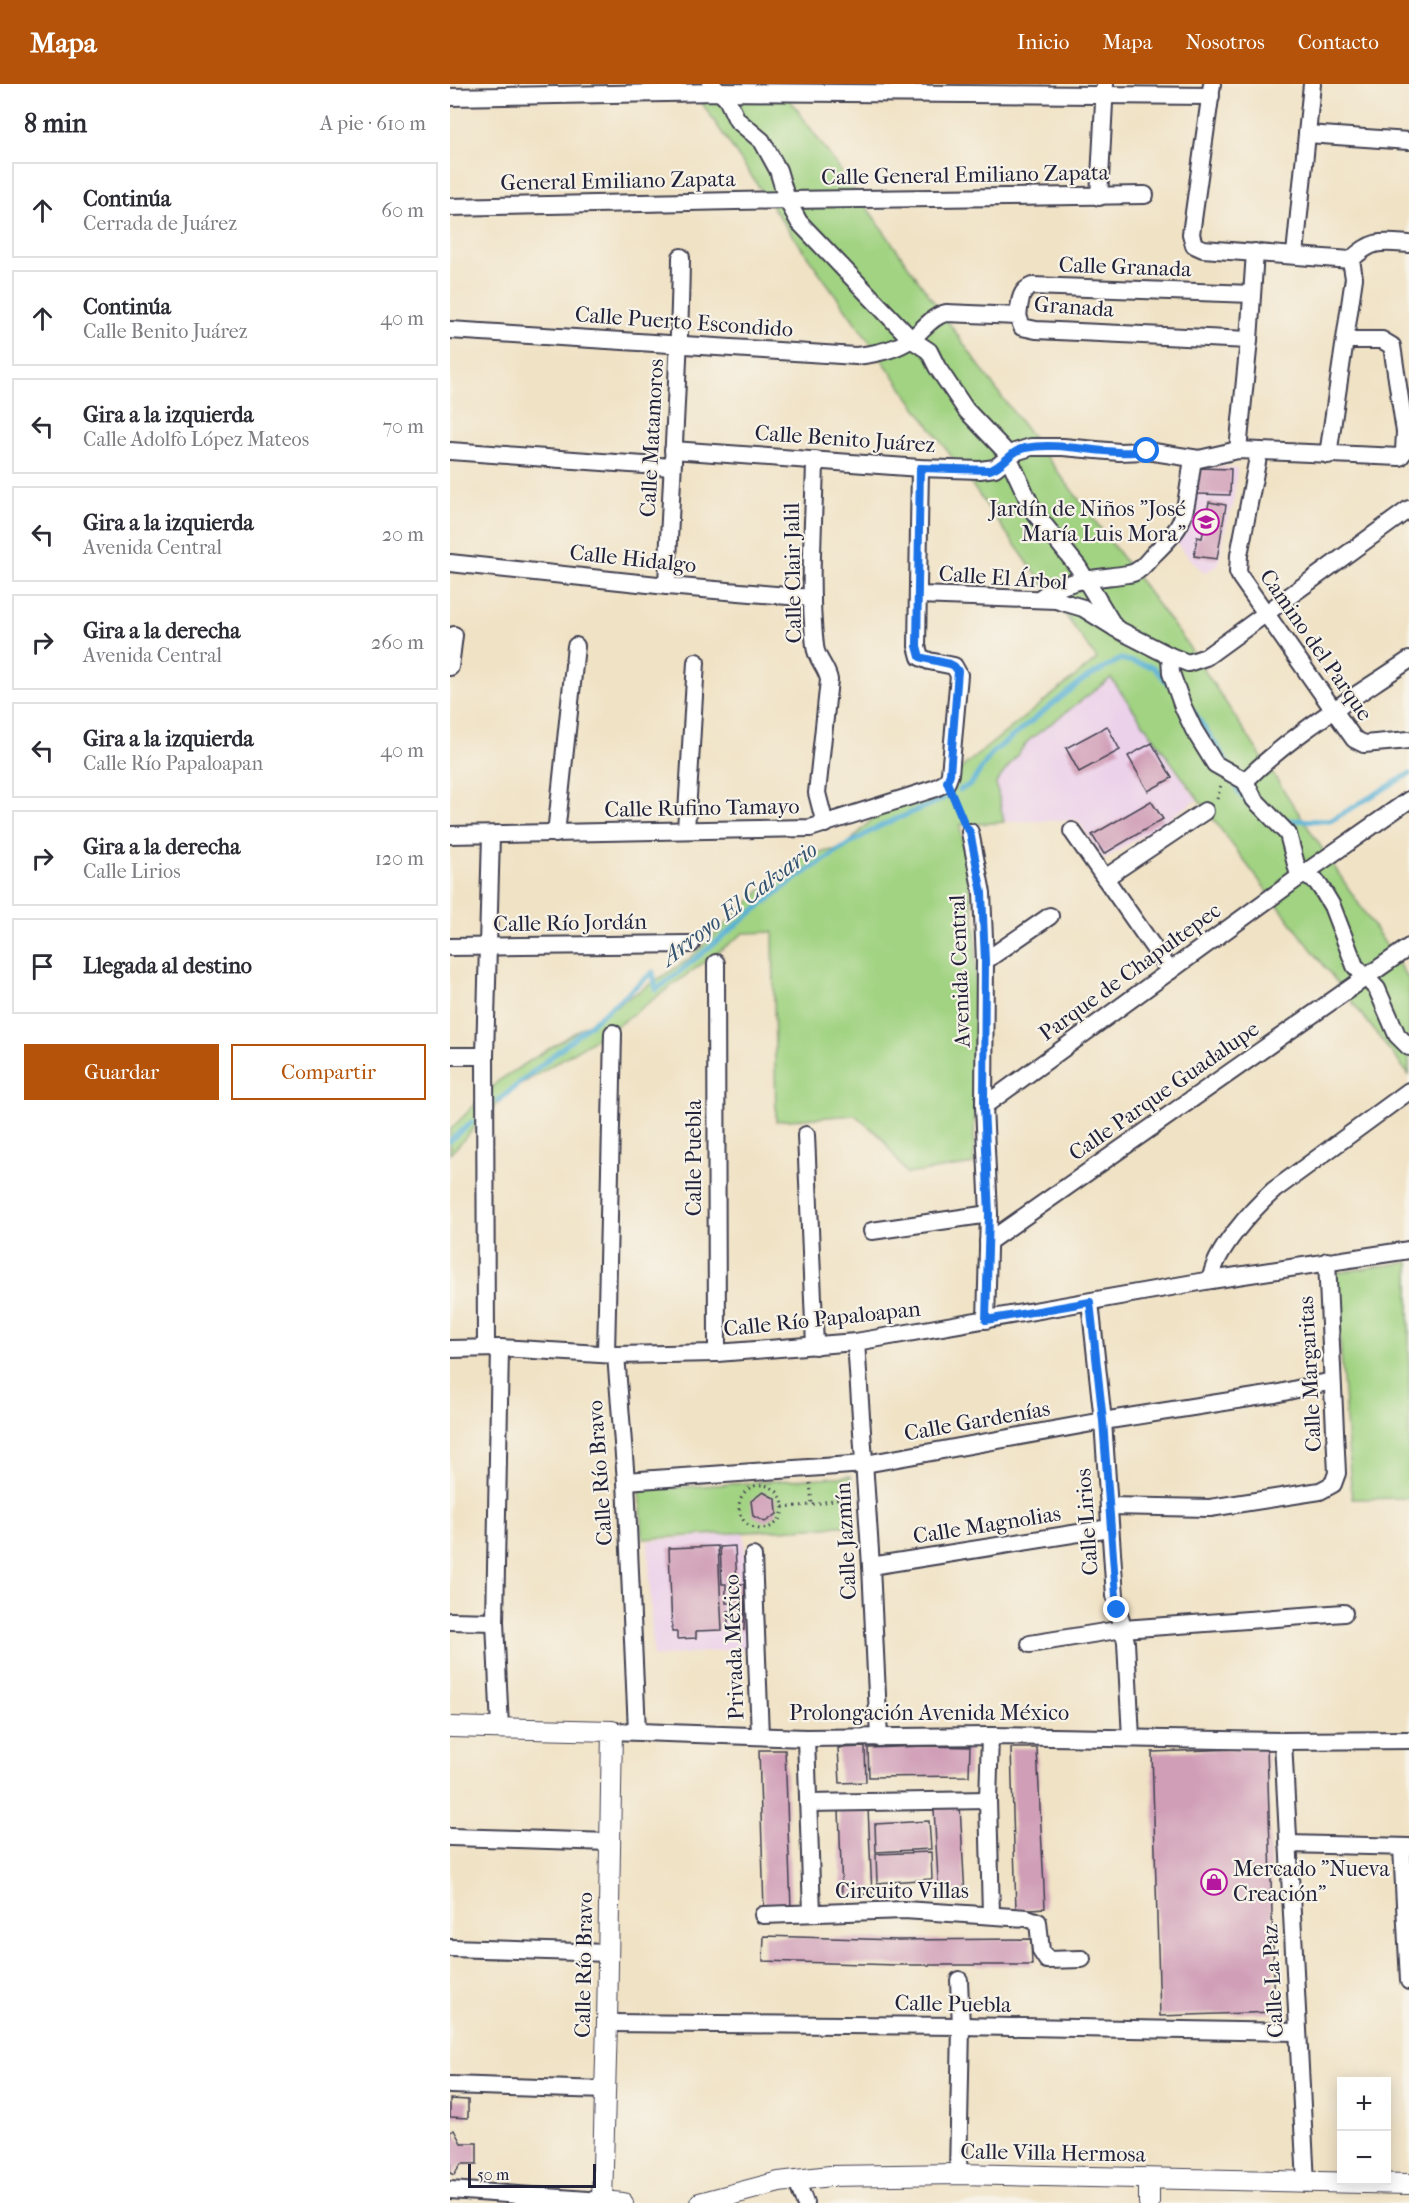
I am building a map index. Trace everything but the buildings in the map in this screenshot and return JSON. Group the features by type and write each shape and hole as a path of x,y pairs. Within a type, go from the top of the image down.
{"street":[{"path":"1295,254 1312,84"},
{"path":"716,88 726,99 737,120 756,135 767,148 778,170 787,200 799,222 911,339 929,351 966,410 999,443 1009,458 1034,512 1087,579 1116,628"},
{"path":"450,98 716,88 1211,90 1191,234 1194,245 1203,249 1352,260"},
{"path":"1099,197 1105,89"},
{"path":"1307,134 1409,141"},
{"name":"Calle General Emiliano Zapata","path":"787,200 1145,195"},
{"name":"General Emiliano Zapata","path":"450,207 787,200"},
{"path":"1328,454 1354,278 1352,260 1362,249 1375,243 1409,244"},
{"path":"1255,252 1238,450 1400,457 1404,453 1405,432 1394,350 1390,344 1382,340 1346,340"},
{"name":"Calle Matamoros","path":"667,586 680,344 681,257"},
{"name":"Calle Granada","path":"1018,316 1022,293 1032,286 1252,294"},
{"name":"Granada","path":"911,339 940,314 1018,316 1022,327 1036,330 1249,340"},
{"name":"Calle Puerto Escondido","path":"450,330 856,356 878,353 902,345 911,339"},
{"name":"Calle Benito Juárez","path":"673,450 920,468 985,470 995,468 1015,452 1025,448 1063,447 1119,452 1147,451 1193,459 1204,459 1238,450"},
{"path":"450,451 672,467"},
{"name":"Camino del Parque","path":"1259,452 1237,566 1241,578 1350,735 1364,744 1409,740"},
{"path":"1039,599 1063,586 1087,579 1134,573 1139,570 1174,533 1183,517 1193,459"},
{"name":"Calle Clair Jalil","path":"815,460 812,598 815,651 826,667 829,680 817,793 825,824"},
{"path":"920,468 917,646 920,657 954,666 958,671 950,774 947,782"},
{"name":"Calle El Árbol","path":"918,595 1039,599 1070,603 1170,656 1188,663 1199,661 1409,510"},
{"name":"Calle Hidalgo","path":"450,563 667,586 812,598"},
{"path":"450,667 454,635"},
{"path":"556,834 576,646"},
{"path":"1170,656 1170,665 1183,707 1211,759 1224,770 1245,782 1254,799 1288,834 1295,866 1302,875 1316,881 1323,891 1332,906 1355,966 1377,989 1397,1035 1409,1047"},
{"path":"1245,782 1268,760 1333,711 1409,660"},
{"path":"686,830 696,662"},
{"name":"Calle Rufino Tamayo","path":"450,835 810,828 936,788 947,782"},
{"name":"Parque de Chapultepec","path":"984,1106 1409,800"},
{"path":"1105,878 1205,811"},
{"path":"1072,831 1170,971"},
{"name":"Avenida Central","path":"970,832 982,893 985,961 984,1106 989,1214 986,1320"},
{"path":"491,835 485,1056 493,1348 495,1622 500,1728"},
{"path":"985,961 1050,916"},
{"name":"Calle Río Jordán","path":"450,947 691,944"},
{"name":"Calle Parque Guadalupe","path":"988,1242 1409,947"},
{"name":"Calle Puebla","path":"716,963 717,1353"},
{"name":"Calle Río Bravo","path":"613,1033 611,1354 626,1481 637,1731"},
{"path":"450,1056 485,1056"},
{"path":"1211,1280 1213,1269 1220,1256 1236,1231 1258,1204 1409,1091"},
{"path":"806,1135 815,1346"},
{"path":"872,1231 989,1214"},
{"name":"Calle Río Papaloapan","path":"450,1349 493,1348 611,1354 717,1353 856,1342 1211,1280 1409,1250"},
{"name":"Calle Margaritas","path":"1109,1506 1210,1508 1320,1491 1333,1484 1337,1473 1328,1261"},
{"name":"Calle Lirios","path":"1090,1302 1103,1421 1115,1596 1126,1642 1131,1738"},
{"name":"Calle Jazmín","path":"856,1342 871,1566 879,1738"},
{"name":"Calle Gardenías","path":"626,1481 865,1464 1103,1421 1275,1394 1332,1381"},
{"name":"Calle Magnolias","path":"871,1566 1110,1528"},
{"name":"Privada México","path":"753,1556 760,1736"},
{"path":"1030,1644 1123,1629 1344,1613"},
{"path":"450,1621 495,1622"},
{"name":"Prolongación Avenida México","path":"450,1727 760,1736 807,1745 879,1738 990,1736 1283,1741 1407,1738"},
{"name":"Calle Río Bravo","path":"602,2200 612,1731"},
{"name":"Circuito Villas","path":"990,1736 988,1800 991,1914"},
{"name":"Calle La Paz","path":"1283,1741 1306,2183"},
{"name":"Circuito Villas","path":"807,1745 812,1913"},
{"path":"808,1803 988,1800"},
{"path":"450,1837 610,1842"},
{"path":"1288,1844 1405,1847 1409,1981"},
{"name":"Circuito Villas","path":"763,1915 904,1910 991,1914 1035,1920 1039,1925 1042,1955 1047,1960 1082,1959"},
{"path":"450,1948 608,1953"},
{"path":"958,2174 961,2026 959,1980"},
{"name":"Calle Puebla","path":"607,2023 1298,2032"},
{"path":"450,2085 606,2090"},
{"name":"Calle Villa Hermosa","path":"700,2203 796,2179 830,2176 958,2174 1409,2184"},
{"path":"796,2179 805,2203"},
{"path":"1149,2179 1149,2203"},
{"path":"450,2190 536,2199 602,2200 623,2203"}],"path":[{"path":"1205,811 1219,795 1224,770"},
{"path":"947,782 970,832"},
{"path":"759,1485 767,1485 779,1493 783,1507 779,1521 766,1528 752,1527 741,1517 739,1503 746,1490 759,1485"},
{"path":"783,1507 812,1505 866,1492"}],"shaded area":[{"name":"Jardín de Niños \"José María Luis Mora\"","path":"1196,465 1237,468 1233,506 1228,516 1218,565 1204,573 1174,541"},
{"path":"1111,678 1197,800 1104,860 1078,820 1004,822 995,784 1028,741"},
{"path":"744,1533 747,1648 653,1657 648,1541"}],"green space":[{"path":"689,84 779,84 998,392 1185,641 1409,980 1409,1075 1257,878 1111,678 1028,741 996,783 1004,822 960,825 976,932 974,1164 907,1174 881,1137 855,1115 776,1121 773,932 744,933 621,1023 507,1093 450,1154 450,1130 498,1081 688,960 796,857 844,848 877,814 937,793 966,764 1097,659 778,215"},
{"path":"1409,1262 1409,1498 1352,1499 1335,1273"},
{"path":"851,1476 854,1525 643,1539 640,1490"}],"waterway":[{"name":"Arroyo El Calvario","path":"960,790 971,784 992,753 1083,680 1121,659 1153,667 1169,684"},
{"name":"Arroyo El Calvario","path":"1193,711 1223,755 1228,767"},
{"name":"Arroyo El Calvario","path":"1280,820 1330,821 1409,774"},
{"name":"Arroyo El Calvario","path":"1234,781 1239,793 1250,805"},
{"name":"Arroyo El Calvario","path":"498,1101 653,972 656,990 760,906 804,874 870,832 944,798"},
{"name":"Arroyo El Calvario","path":"450,1141 472,1122"}],"place":[{"name":"Jardín de Niños \"José María Luis Mora\"","path":"1206,522"},
{"name":"Mercado \"Nueva Creación\"","path":"1214,1882"}],"route":[{"path":"1117,1610 1103,1421 1090,1302 986,1320 989,1214 984,1106 985,961 982,893 970,832 947,782 950,774 958,671 950,664 929,661 920,657 917,646 920,468 990,470 999,466 1015,452 1025,448 1063,447 1119,452 1147,451"}]}
